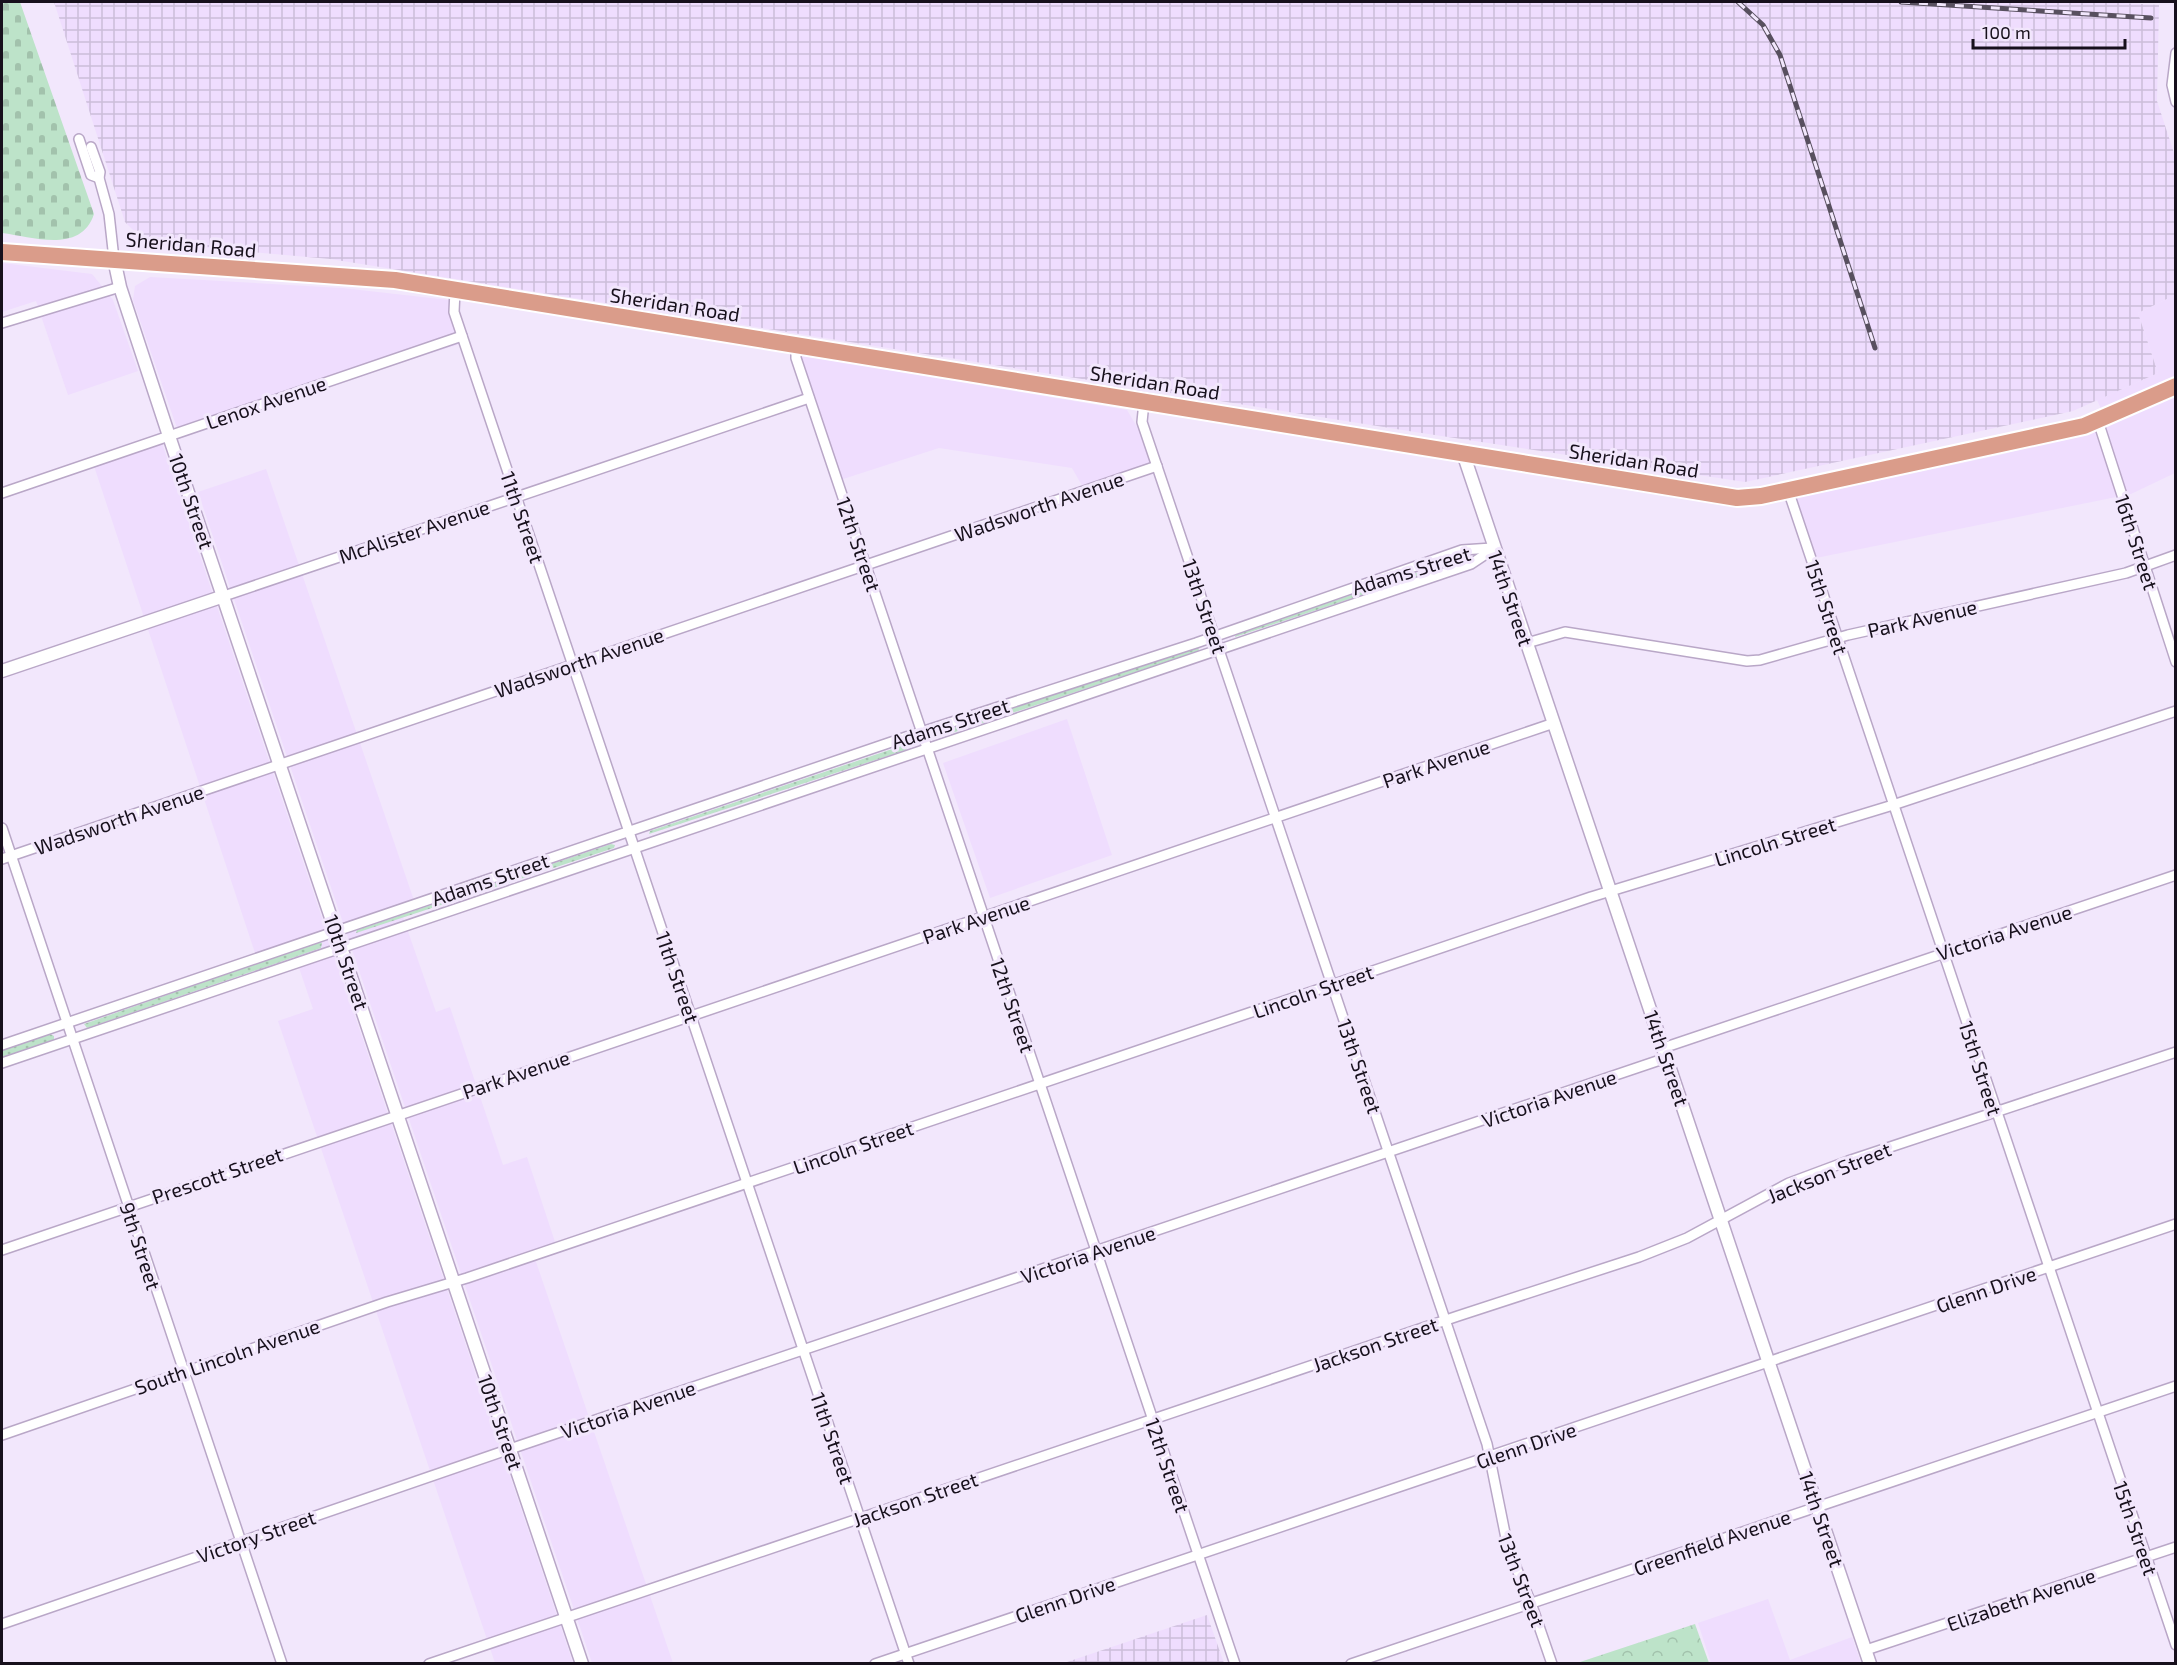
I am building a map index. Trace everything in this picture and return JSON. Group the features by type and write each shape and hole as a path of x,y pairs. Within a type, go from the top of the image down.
{"highway":[{"name":"Sheridan Road","path":"2,252 395,280 1737,498 1788,490 2098,421 2175,386"}],"street":[{"path":"2175,53 2175,97"},
{"path":"79,139 91,175 99,178"},
{"path":"91,147 100,172 99,178 109,214 114,259"},
{"name":"10th Street","path":"114,259 120,287 169,436 582,1664"},
{"path":"2,323 120,287"},
{"name":"11th Street","path":"455,290 454,312 909,1664"},
{"name":"Lenox Avenue","path":"2,493 462,336"},
{"name":"12th Street","path":"796,345 795,358 1235,1664"},
{"name":"McAlister Avenue","path":"224,596 809,398"},
{"name":"13th Street","path":"1144,402 1142,422 1491,1456 1501,1524 1515,1569 1531,1603 1552,1664"},
{"name":"16th Street","path":"2098,421 2175,662"},
{"name":"14th Street","path":"1463,453 1870,1664"},
{"name":"Wadsworth Avenue","path":"6,858 1157,466"},
{"name":"15th Street","path":"1788,490 2175,1644"},
{"name":"Adams Street","path":"2,1045 921,732 1215,636 1462,550 1495,548"},
{"name":"Adams Street","path":"2,1063 1471,564 1495,548"},
{"name":"Park Avenue","path":"1527,643 1565,632 1747,661 1760,660 1838,638 2145,567 2175,555"},
{"path":"2,671 224,596"},
{"name":"Lincoln Street","path":"454,1281 1610,891 1893,805 2175,711"},
{"name":"Park Avenue","path":"398,1114 1554,723"},
{"name":"9th Street","path":"2,828 6,858 66,1023 282,1664"},
{"name":"Victoria Avenue","path":"510,1449 1389,1152 1943,953 2175,875"},
{"name":"Jackson Street","path":"429,1664 1446,1320 1640,1257 1679,1242 1789,1184 2175,1052"},
{"name":"Prescott Street","path":"2,1250 398,1114"},
{"name":"Glenn Drive","path":"875,1664 2175,1224"},
{"name":"South Lincoln Avenue","path":"2,1435 183,1371 454,1281"},
{"name":"Greenfield Avenue","path":"1351,1664 2175,1386"},
{"name":"Victory Street","path":"2,1624 510,1449"},
{"name":"Elizabeth Avenue","path":"1866,1650 2175,1546"}],"shaded area":[{"path":"54,2 2104,2 2159,5 2157,101 2175,156 2175,295 2138,313 2158,373 2073,411 1745,482 1415,432 330,259 162,244 140,237 125,222"},
{"path":"2,263 92,274 113,300 138,371 68,395 36,301 2,312"},
{"path":"150,277 342,288 449,300 463,343 179,434 133,300 135,286"},
{"path":"2175,295 2175,473 2131,494 1816,558 1796,498 2000,455 2109,426 2097,400 2158,373 2138,313"},
{"path":"794,354 1127,410 1140,432 1152,469 1084,489 1072,468 939,448 837,481"},
{"path":"161,440 573,1663 495,1663 278,1021 313,1009 294,953 259,965 93,463"},
{"path":"266,469 418,912 403,917 436,1012 450,1007 503,1165 527,1157 557,1248 534,1256 673,1663 592,1663 198,492"},
{"path":"1067,719 1112,855 990,898 943,763"},
{"path":"1768,1599 1790,1660 1852,1637 1861,1663 1711,1663 1698,1623"},
{"path":"1207,1615 1224,1663 1064,1663"}],"green space":[{"path":"2,2 20,2 94,214 88,226 67,239 41,239 2,233"},
{"path":"1469,555 1470,559 1235,637 1236,634"},
{"path":"1198,646 1199,651 943,736 944,731"},
{"path":"904,745 907,747 906,750 649,834 650,831"},
{"path":"611,844 615,845 614,848 356,933 357,930"},
{"path":"318,942 322,943 321,948 87,1028 84,1024"},
{"path":"50,1034 54,1036 54,1040 2,1058 2,1050"},
{"path":"1695,1624 1709,1663 1577,1663"}],"railway":[{"path":"1738,2 1763,25 1780,55 1875,348"},
{"path":"1901,2 2151,18"}]}
